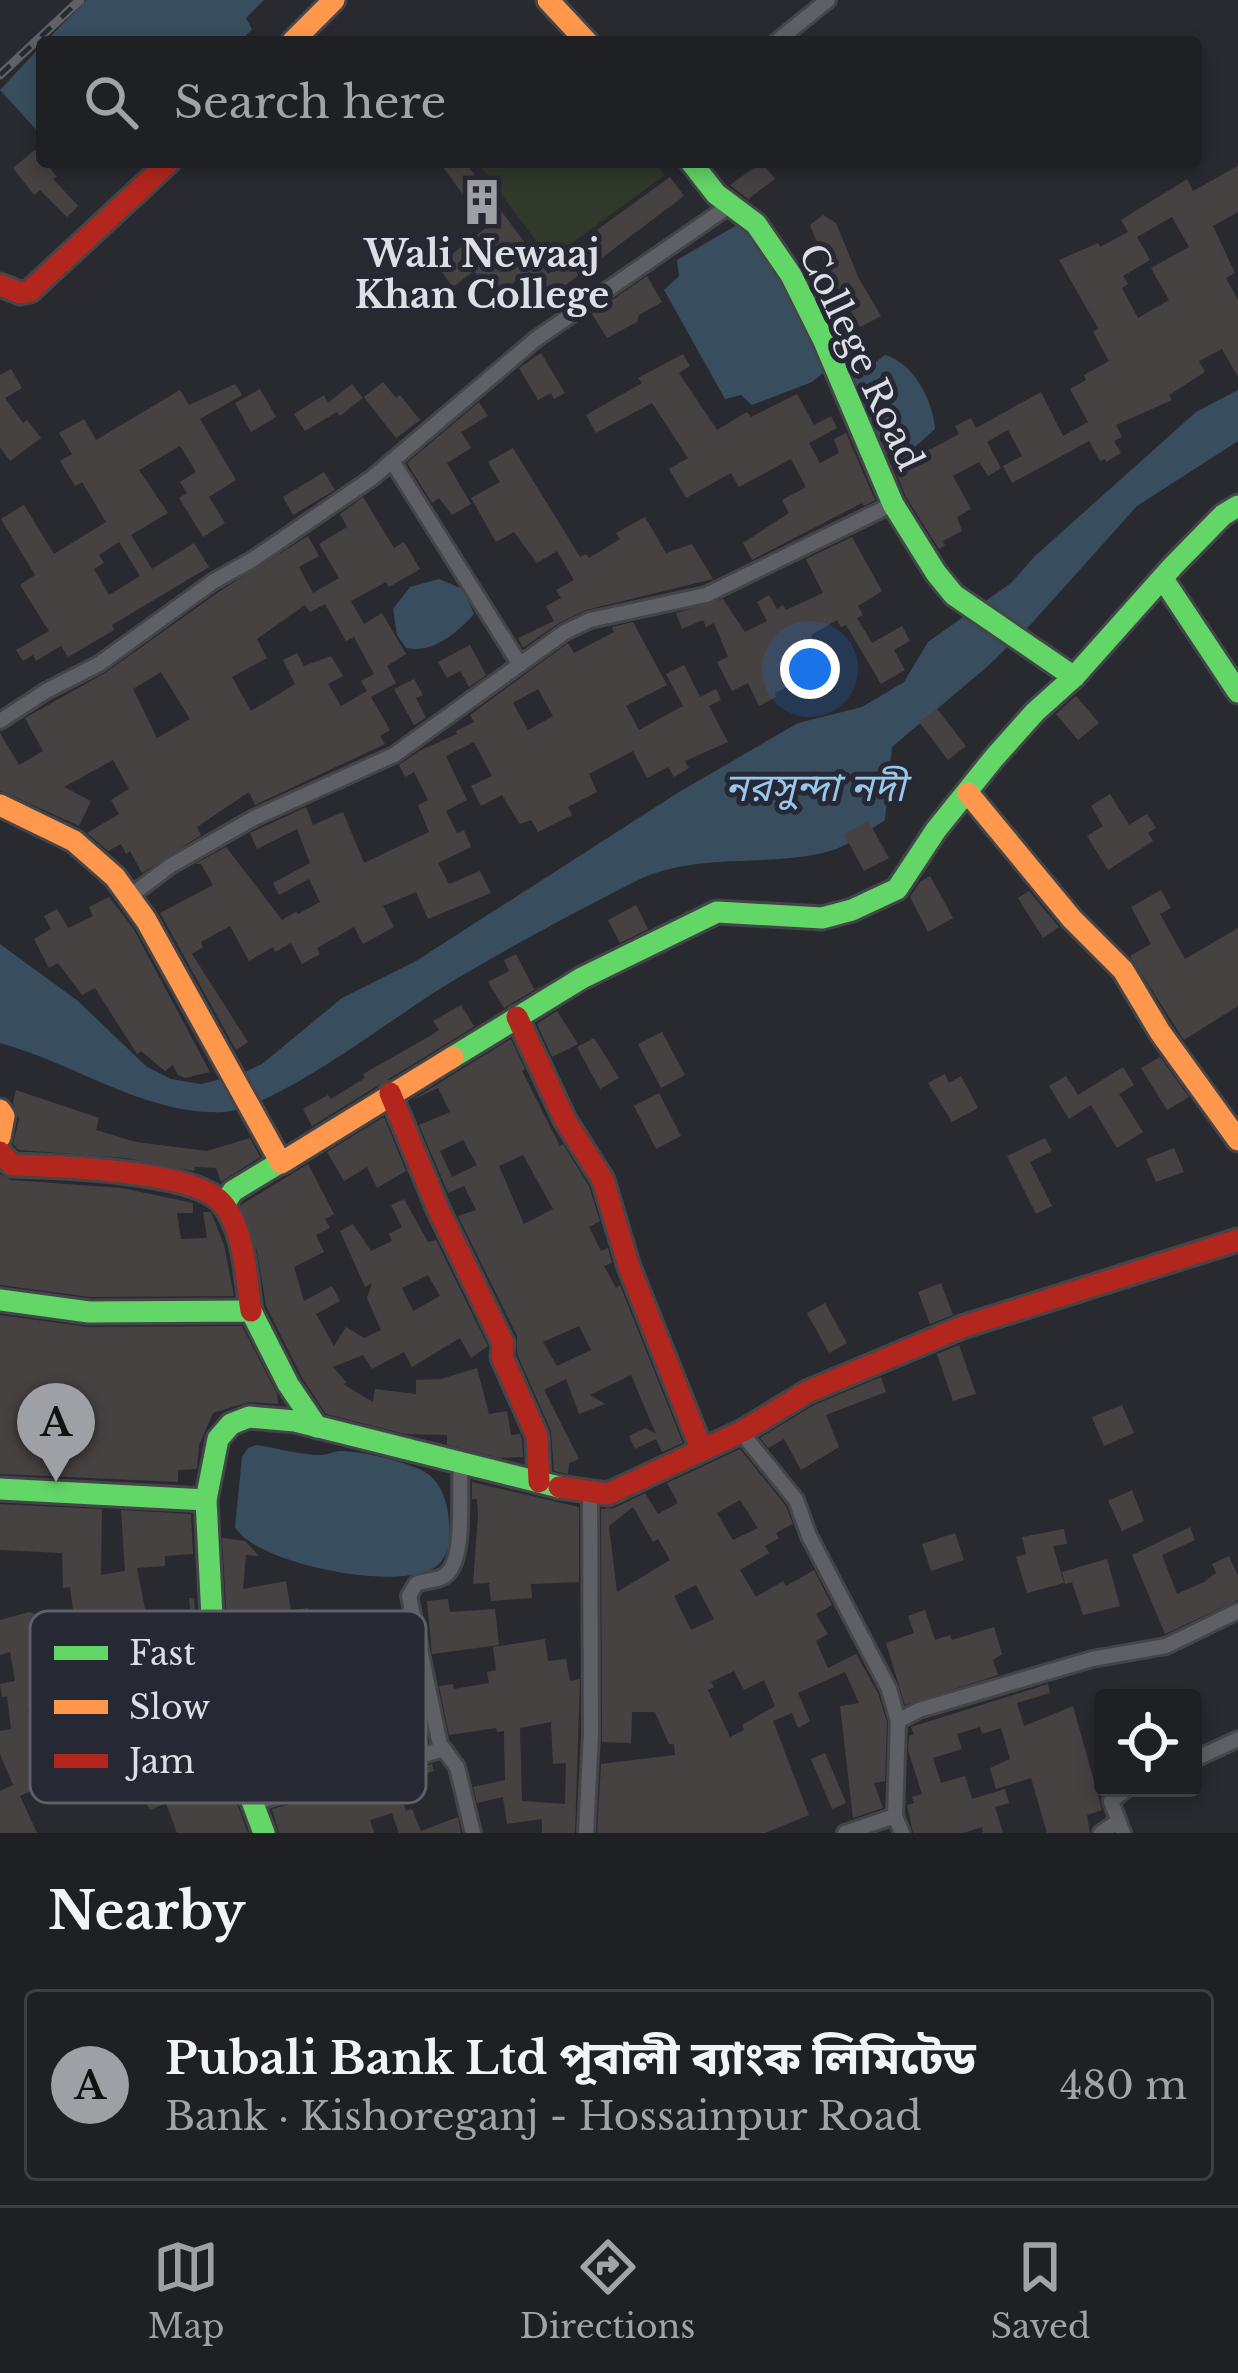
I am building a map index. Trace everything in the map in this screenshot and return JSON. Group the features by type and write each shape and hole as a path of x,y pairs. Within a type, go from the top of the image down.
{"street":[{"path":"298,36 334,0"},
{"path":"548,0 581,36"},
{"path":"783,36 828,0"},
{"path":"0,285 20,293 30,291 163,168"},
{"name":"College Road","path":"696,168 729,206 756,224 791,275 893,503 920,551 955,595 1074,677"},
{"path":"0,721 131,642 214,581 304,526 392,461 536,339 729,206"},
{"path":"392,461 519,663"},
{"path":"129,897 170,866 254,818 394,755 565,632 590,620 706,595 893,503"},
{"path":"224,1204 233,1191 582,978 717,912 822,918 897,889 936,830 1035,712 1074,677 1223,515 1238,506"},
{"path":"1163,578 1238,692"},
{"path":"968,793 1072,920 1123,970 1160,1032 1238,1140"},
{"path":"0,805 74,841 115,877 230,1067 279,1162"},
{"path":"517,1018 566,1120 603,1180 628,1267 700,1448"},
{"path":"390,1093 438,1209 503,1342 502,1357 536,1431 538,1482"},
{"path":"0,1110 4,1116 0,1137"},
{"path":"4,1160 193,1183 214,1192 233,1225 251,1312 288,1384 317,1426"},
{"path":"211,1611 206,1500 218,1439 231,1424 249,1418 317,1426 538,1482 608,1494 741,1432 807,1392 962,1327 1238,1240"},
{"path":"0,1300 89,1312 251,1312"},
{"path":"741,1432 796,1500 809,1536 878,1664 898,1721 895,1816 902,1833"},
{"path":"413,1611 410,1596 416,1584 447,1575 454,1566 461,1464"},
{"path":"0,1489 206,1500"},
{"path":"586,1833 592,1715 590,1494"},
{"path":"898,1721 919,1710 1092,1659 1166,1646 1238,1611"},
{"path":"426,1684 442,1747 457,1767 473,1833"},
{"path":"1202,1756 1238,1739"},
{"path":"426,1756 442,1747"},
{"path":"1101,1833 1120,1827 1112,1801 1117,1797"},
{"path":"257,1803 253,1804 265,1833"},
{"path":"845,1833 895,1816"}],"green space":[{"path":"482,168 660,168 665,175 550,259"}],"water":[{"path":"86,0 264,0 246,18 252,29 246,36 51,36"},
{"path":"36,51 36,129 0,90"},
{"path":"742,222 761,237 828,369 812,382 752,405 741,395 725,399 664,290 679,276 677,260"},
{"path":"885,355 905,366 920,384 935,429 915,447 885,454 852,380"},
{"name":"নরসুন্দা নদী","path":"1238,390 1238,441 1137,506 1033,622 892,747 885,820 852,841 806,856 682,866 634,882 490,959 303,1079 246,1107 223,1112 166,1106 0,1043 0,944 78,1001 147,1067 171,1079 201,1084 262,1064 342,998 416,961 679,792 798,723 862,707 904,682 928,642 1011,583 1196,412"},
{"path":"439,579 463,589 474,614 434,645 406,648 397,635 393,609 410,587"},
{"path":"257,1445 313,1455 358,1453 426,1472 440,1487 447,1506 447,1552 439,1564 422,1573 397,1576 333,1571 271,1553 235,1527 242,1457"}],"building":[{"path":"35,150 36,168 50,168 57,177 53,179 78,206 67,217 40,190 34,195 13,168"},
{"path":"1238,166 1238,212 1213,226 1235,273 1226,278 1238,300 1238,377 1222,349 1199,361 1205,372 1169,395 1172,400 1116,425 1122,437 1114,441 1121,453 1106,462 1100,461 1089,441 1012,483 1003,466 1022,456 1008,430 987,442 1001,468 988,476 979,462 953,476 971,509 957,517 962,531 943,541 939,549 906,497 890,458 914,449 917,455 959,434 955,426 971,418 976,428 1041,392 1063,436 1088,422 1070,389 1109,361 1093,332 1098,328 1059,260 1128,232 1121,220 1187,179 1193,191","holes":["1172,217 1189,247 1151,268 1169,300 1138,318 1122,288 1128,284 1123,276 1150,260 1137,237"]},
{"path":"443,168 469,168 548,274 601,235 597,230 670,177 684,196 543,302 523,275 494,298 474,271 453,287 437,266 487,227"},
{"path":"754,168 767,168 775,179 748,199 730,185"},
{"path":"823,215 836,223 859,279 881,316 860,327 810,225"},
{"path":"647,276 662,302 607,338 592,314"},
{"path":"541,353 565,393 554,399 551,393 538,400 519,368"},
{"path":"683,354 690,366 679,373 717,430 747,412 751,417 797,394 814,425 831,416 837,428 809,443 820,463 839,453 834,439 846,433 875,500 752,560 743,543 789,513 782,500 806,487 791,459 739,487 731,473 686,498 669,469 688,458 652,403 596,433 586,415 642,383 638,378"},
{"path":"11,369 22,388 5,398 41,438 10,461 0,447 0,375"},
{"path":"383,382 420,420 396,438 364,397"},
{"path":"235,384 242,395 200,419 236,480 209,497 225,523 203,537 179,498 187,493 180,482 196,472 180,446 139,470 168,513 131,535 152,569 194,543 209,567 68,657 61,646 36,661 33,655 23,661 16,650 49,631 20,585 35,575 1,519 24,505 54,554 106,522 82,482 75,486 60,461 72,454 59,433 84,419 96,440 180,390 189,405","holes":["119,542 140,576 109,595 94,569 104,563 99,555"]},
{"path":"352,384 363,398 340,416 337,412 305,431 294,414 324,395 328,403"},
{"path":"260,389 276,417 251,432 235,403"},
{"path":"479,402 488,416 461,432 471,448 447,463 471,504 452,515 439,498 432,503 407,463"},
{"path":"513,448 580,557 586,554 589,558 620,539 616,533 645,517 666,553 692,544 713,579 586,610 523,648 518,638 554,621 546,606 561,598 556,590 574,580 557,551 537,563 514,532 496,542 471,498 500,482 488,462"},
{"path":"324,472 335,490 293,515 283,497"},
{"path":"363,497 394,548 404,542 420,569 351,601 364,624 382,613 406,654 387,666 396,683 371,697 390,730 380,736 385,744 255,805 249,792 197,827 201,835 142,873 121,844 108,851 87,833 119,814 111,800 129,789 113,760 64,787 91,801 79,826 0,790 0,733 19,765 43,751 25,718 105,673 220,591 308,536 319,556 299,567 313,593 339,578 319,544 347,527 340,514","holes":["325,604 346,641 354,637 374,674 361,681 367,691 341,706 328,684 343,676 331,656 304,666 297,653 283,660 295,684 251,711 232,677 267,658 257,639 305,605 310,612","161,672 190,719 157,738 133,689"]},
{"path":"852,537 882,591 858,606 863,615 857,618 872,643 902,626 910,641 894,650 905,670 881,684 846,625 841,627 837,620 811,635 818,646 788,663 798,682 775,693 776,697 759,706 748,683 732,691 717,662 728,657 714,623 706,627 703,620 682,629 676,613 723,599 745,632 767,621 757,602 769,595 777,609 783,605 786,610 823,593 806,559"},
{"path":"633,622 667,685 626,706 639,730 683,706 666,674 684,665 700,697 716,689 721,700 709,706 728,742 685,761 689,768 674,777 668,767 647,778 633,751 589,774 597,792 568,807 572,815 538,832 531,820 520,824 502,795 481,806 471,786 492,776 474,742 446,756 467,800 446,811 457,833 464,830 471,847 438,863 449,884 480,871 491,893 428,919 416,892 383,906 394,927 363,944 354,927 317,948 320,954 302,964 291,943 249,961 230,926 201,942 203,947 192,954 248,1042 236,1050 160,913 213,885 201,864 195,864 226,847 282,920 320,902 309,879 279,895 273,883 310,863 297,829 257,849 250,833 306,807 313,825 343,812 364,863 429,832 418,805 428,800 414,772 405,777 399,765 474,722 470,715 568,643 574,653 614,632 612,627","holes":["538,689 553,716 528,730 513,703"]},
{"path":"470,645 486,675 469,687 460,671 447,678 438,662"},
{"path":"414,679 423,695 416,698 426,718 414,725 394,689"},
{"path":"1076,696 1099,723 1078,740 1056,714"},
{"path":"937,709 966,746 948,760 919,722"},
{"path":"1110,794 1129,825 1147,814 1156,828 1148,833 1153,841 1108,870 1087,836 1103,826 1091,806"},
{"path":"868,821 889,858 864,871 844,834"},
{"path":"930,876 953,918 928,932 910,897"},
{"path":"1161,890 1171,908 1160,914 1185,959 1238,928 1238,1006 1184,1040 1130,956 1151,944 1131,907"},
{"path":"1029,891 1059,927 1043,938 1018,898"},
{"path":"109,897 133,928 210,1072 185,1078 173,1065 165,1071 141,1051 137,1054 95,988 82,995 58,963 49,968 34,939 51,929 44,916 57,909 68,928 93,916 89,907"},
{"path":"636,905 648,929 620,943 608,920"},
{"path":"516,954 534,989 541,986 504,1008 488,982 509,971 504,960"},
{"path":"461,1005 474,1026 480,1023 312,1126 303,1109 328,1095 331,1099 365,1078 363,1074 430,1036 439,1030 433,1021"},
{"path":"557,1011 578,1044 552,1057 537,1024"},
{"path":"662,1032 685,1075 661,1088 638,1044"},
{"path":"594,1038 619,1078 600,1089 577,1047"},
{"path":"511,1039 560,1146 563,1144 589,1186 600,1221 589,1227 601,1251 608,1248 612,1263 604,1266 616,1288 620,1285 683,1443 662,1452 656,1439 635,1449 629,1436 646,1428 656,1434 631,1375 590,1395 605,1404 579,1414 566,1379 544,1390 579,1459 569,1463 568,1474 554,1471 551,1431 517,1354 517,1336 458,1216 476,1210 464,1186 448,1193 419,1125 450,1112 438,1088 410,1101","holes":["463,1140 477,1165 452,1177 440,1151","523,1155 553,1209 524,1224 499,1166","579,1326 591,1350 557,1366 543,1342"]},
{"path":"1160,1057 1189,1097 1167,1110 1141,1068"},
{"path":"1123,1067 1134,1085 1119,1094 1143,1132 1117,1148 1091,1105 1069,1119 1049,1086 1066,1076 1078,1095"},
{"path":"945,1074 949,1083 961,1076 978,1108 952,1122 928,1083"},
{"path":"16,1090 99,1118 96,1130 136,1142 207,1151 250,1138 260,1157 221,1182 216,1168 195,1167 194,1171 126,1158 19,1150 13,1144 19,1119 13,1102"},
{"path":"659,1093 681,1136 656,1149 634,1106"},
{"path":"384,1117 406,1171 377,1188 367,1167 344,1181 327,1152"},
{"path":"1045,1138 1052,1151 1030,1162 1052,1206 1036,1214 1007,1156"},
{"path":"1174,1148 1184,1172 1156,1182 1146,1159"},
{"path":"308,1164 334,1214 325,1219 330,1228 316,1235 324,1252 294,1267 304,1301 332,1286 340,1301 316,1314 334,1346 346,1327 364,1338 381,1330 367,1298 372,1283 365,1287 340,1231 353,1224 371,1251 392,1241 389,1234 402,1227 391,1205 404,1199 428,1242 436,1240 488,1346 471,1358 460,1338 412,1367 404,1352 372,1369 363,1355 333,1367 347,1383 343,1384 373,1402 375,1389 416,1394 416,1380 441,1379 477,1368 489,1414 507,1411 511,1435 520,1434 522,1439 523,1457 500,1458 447,1445 447,1435 405,1434 326,1414 266,1306 257,1251 241,1205","holes":["428,1275 440,1296 413,1311 402,1288"]},
{"path":"0,1174 11,1180 122,1188 193,1203 193,1213 177,1213 181,1239 207,1238 203,1212 211,1212 224,1245 234,1296 90,1297 0,1285"},
{"path":"941,1283 953,1315 930,1324 918,1292"},
{"path":"825,1303 847,1343 829,1353 807,1313"},
{"path":"0,1315 89,1327 242,1326 278,1404 249,1402 213,1413 199,1445 197,1469 178,1470 178,1482 0,1474"},
{"path":"959,1345 976,1394 953,1401 937,1354"},
{"path":"881,1377 886,1392 826,1415 839,1447 801,1470 784,1439 768,1448 760,1438 814,1405"},
{"path":"1122,1405 1134,1433 1104,1446 1092,1417"},
{"path":"740,1449 786,1506 793,1524 765,1546 769,1553 740,1570 756,1597 814,1570 832,1605 816,1614 828,1634 816,1641 828,1668 856,1654 878,1693 887,1722 885,1781 874,1783 883,1808 853,1818 840,1706 859,1703 845,1672 798,1693 810,1721 798,1728 792,1713 773,1721 809,1815 765,1833 597,1833 601,1764 675,1755 674,1744 669,1744 655,1712 632,1712 631,1743 602,1742 601,1509 645,1493 658,1514 678,1503 667,1483","holes":["740,1500 758,1528 733,1540 717,1513","633,1507 653,1542 658,1539 670,1560 617,1592 609,1526","696,1585 714,1619 691,1630 674,1596","734,1671 744,1690 764,1680 775,1706 730,1737 708,1690 714,1687 711,1682"]},
{"path":"472,1482 579,1507 579,1582 531,1584 532,1598 491,1601 489,1583 473,1584 478,1515"},
{"path":"1132,1490 1144,1521 1122,1531 1108,1501"},
{"path":"0,1504 102,1509 101,1575 125,1571 121,1510 191,1514 193,1554 165,1556 165,1566 137,1568 145,1611 69,1611 73,1610 70,1587 63,1588 62,1553 0,1550"},
{"path":"1190,1527 1195,1540 1162,1555 1177,1594 1204,1582 1216,1573 1212,1564 1229,1556 1238,1576 1238,1600 1165,1634 1132,1555"},
{"path":"1064,1529 1067,1544 1053,1546 1064,1583 1027,1593 1016,1557 1026,1554 1022,1537"},
{"path":"955,1533 964,1560 931,1571 922,1544"},
{"path":"222,1538 245,1541 259,1556 246,1555 243,1589 286,1581 291,1611 226,1611"},
{"path":"1107,1559 1120,1606 1083,1615 1072,1582 1065,1584 1062,1572"},
{"path":"448,1599 450,1612 495,1609 499,1645 432,1654 427,1601"},
{"path":"925,1610 935,1640 950,1635 952,1640 994,1627 1002,1654 993,1660 998,1675 905,1705 886,1643 914,1633 908,1616"},
{"path":"29,1612 30,1791 20,1796 37,1833 0,1833 0,1791 13,1785 0,1754 0,1731 11,1729 7,1696 2,1697 0,1684 15,1681 10,1652 0,1655 0,1620"},
{"path":"545,1639 548,1661 566,1659 570,1681 580,1679 575,1833 542,1833 542,1819 507,1824 503,1797 477,1803 473,1787 505,1780 504,1731 449,1735 439,1686 453,1684 454,1689 489,1683 487,1672 496,1670 493,1647","holes":["551,1722 553,1764 566,1763 565,1804 522,1801 520,1728"]},
{"path":"1048,1684 1050,1693 1017,1703 1024,1726 1073,1706 1094,1797 1098,1797 1102,1810 1087,1815 1090,1833 1047,1833 1031,1778 996,1789 990,1768 1010,1759 1001,1728 982,1734 980,1727 957,1734 962,1749 933,1758 941,1783 965,1776 972,1799 1005,1789 1009,1803 995,1807 1003,1833 983,1833 982,1827 963,1833 913,1833 907,1805 922,1794 908,1750 909,1736 914,1734 911,1727"},
{"path":"825,1753 846,1803 832,1809 811,1759"},
{"path":"166,1803 237,1803 248,1833 177,1833"},
{"path":"293,1803 404,1803 406,1811 412,1809 421,1831 458,1817 461,1833 399,1833 392,1813 370,1820 374,1833 279,1833 272,1809"}],"railway":[{"path":"42,36 80,0"},
{"path":"0,75 36,41"}],"traffic: fast":[{"path":"696,168 716,194 756,224 791,275 893,504 936,573 954,595 1074,677"},
{"path":"453,1057 582,978 717,912 822,918 897,889 936,830 994,758 1173,566 1238,506"},
{"path":"1163,579 1238,692"},
{"path":"224,1204 233,1191 279,1163"},
{"path":"0,1300 89,1312 251,1311 288,1384 317,1427"},
{"path":"212,1611 206,1500 218,1439 231,1424 249,1417 295,1421 559,1487"},
{"path":"0,1489 206,1500"},
{"path":"253,1803 264,1833"}],"traffic: slow":[{"path":"298,36 334,0"},
{"path":"548,0 581,36"},
{"path":"968,793 1072,919 1123,970 1160,1032 1238,1140"},
{"path":"0,805 74,841 115,877 146,920 281,1163 453,1057"},
{"path":"0,1110 4,1116 0,1137"}],"traffic: jam":[{"path":"0,285 20,293 30,291 163,168"},
{"path":"517,1017 565,1120 603,1180 629,1267 701,1448"},
{"path":"390,1093 438,1209 503,1343 502,1357 537,1436 539,1482"},
{"path":"0,1152 12,1165 123,1172 207,1192 222,1203 236,1226 251,1311"},
{"path":"559,1487 608,1494 743,1431 807,1392 962,1327 1238,1240"}],"place":[{"name":"Wali Newaaj Khan College","path":"482,202"},
{"name":"Pubali Bank Ltd পূবালী ব্যাংক লিমিটেড","path":"56,1482"}]}
